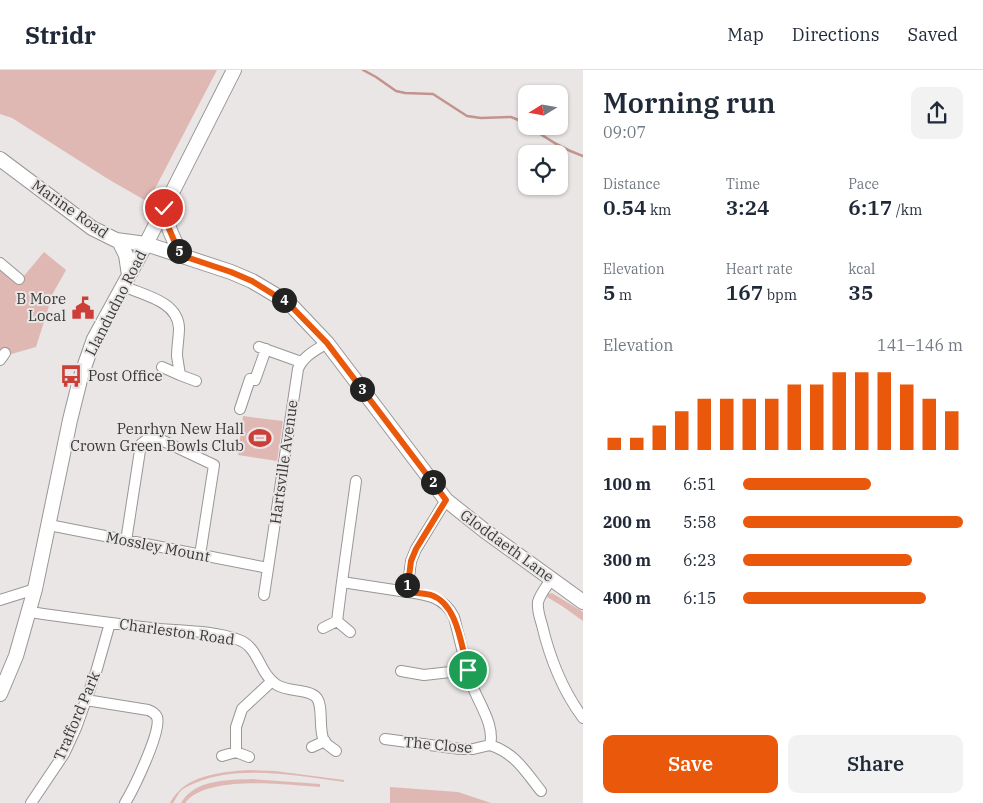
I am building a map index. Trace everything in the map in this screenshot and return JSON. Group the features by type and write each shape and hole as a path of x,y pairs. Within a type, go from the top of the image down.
{"street":[{"name":"Llandudno Road","path":"0,694 16,656 29,612 70,420 81,376 94,339 146,244 234,70"},
{"name":"Marine Road","path":"0,160 92,228 120,241 146,244"},
{"path":"164,208 167,224 183,256"},
{"path":"120,241 126,255 126,280 165,304 177,317 179,327 177,357 180,375"},
{"name":"Gloddaeth Lane","path":"146,244 231,272 272,292 289,304 327,343 446,500 485,531 583,602"},
{"path":"0,263 19,279"},
{"path":"240,408 250,379 255,380 263,348 300,362 327,343"},
{"name":"Hartsville Avenue","path":"264,595 296,378 300,362"},
{"path":"162,367 196,381"},
{"path":"126,541 142,444 149,438 155,437 214,465 200,555"},
{"path":"337,621 356,481"},
{"path":"407,592 411,561 416,549 446,500"},
{"name":"Mossley Mount","path":"49,525 268,568"},
{"path":"552,578 539,598 538,610 544,634 561,682 583,718"},
{"path":"342,582 431,596 446,604 454,617 474,691 490,728 492,737 490,745 511,754 541,791"},
{"path":"0,600 35,589"},
{"name":"Charleston Road","path":"29,612 218,635 240,640 251,648 263,671 272,682"},
{"path":"323,628 337,621"},
{"path":"337,621 350,632"},
{"name":"Trafford Park","path":"31,803 64,754 99,664 110,623"},
{"path":"401,671 424,675 468,670"},
{"path":"236,752 236,727 242,709 272,682 290,691 309,693 316,697 320,703 320,723 324,741 336,751"},
{"path":"86,700 148,710 154,713 156,717 157,722 153,739 135,785 125,803"},
{"name":"The Close","path":"386,739 472,750 490,745"},
{"path":"312,747 324,741"},
{"path":"222,756 236,752 249,757"}],"shaded area":[{"path":"0,70 217,70 148,202 12,118 0,114"},
{"path":"44,252 66,270 52,295 47,294 43,303 49,306 36,347 8,355 0,349 0,269 18,283"},
{"name":"Penrhyn New Hall Crown Green Bowls Club","path":"243,416 283,421 277,461 238,455"},
{"path":"552,593 583,612 583,621 547,597 548,594"},
{"path":"248,770 275,771 344,780 344,782 269,773 230,774 212,777 188,786 181,791 173,803 170,803 184,786 194,781 215,774"},
{"path":"252,779 320,784 320,787 248,783 229,785 211,788 196,794 185,803 181,803 187,795 203,785 213,782"},
{"path":"390,787 458,792 491,803 390,803"}],"waterway":[{"path":"363,70 396,91 433,94 467,116 481,118 511,117 518,120"},
{"path":"542,135 555,144 583,156"}],"place":[{"name":"B More Local","path":"83,308"},
{"name":"Post Office","path":"71,376"},
{"name":"Penrhyn New Hall Crown Green Bowls Club","path":"260,438"}],"route":[{"path":"164,208 167,224 183,256 231,272 272,292 289,304 327,343 446,500 416,549 408,575 407,592 431,596 446,604 454,617 468,670"}]}
